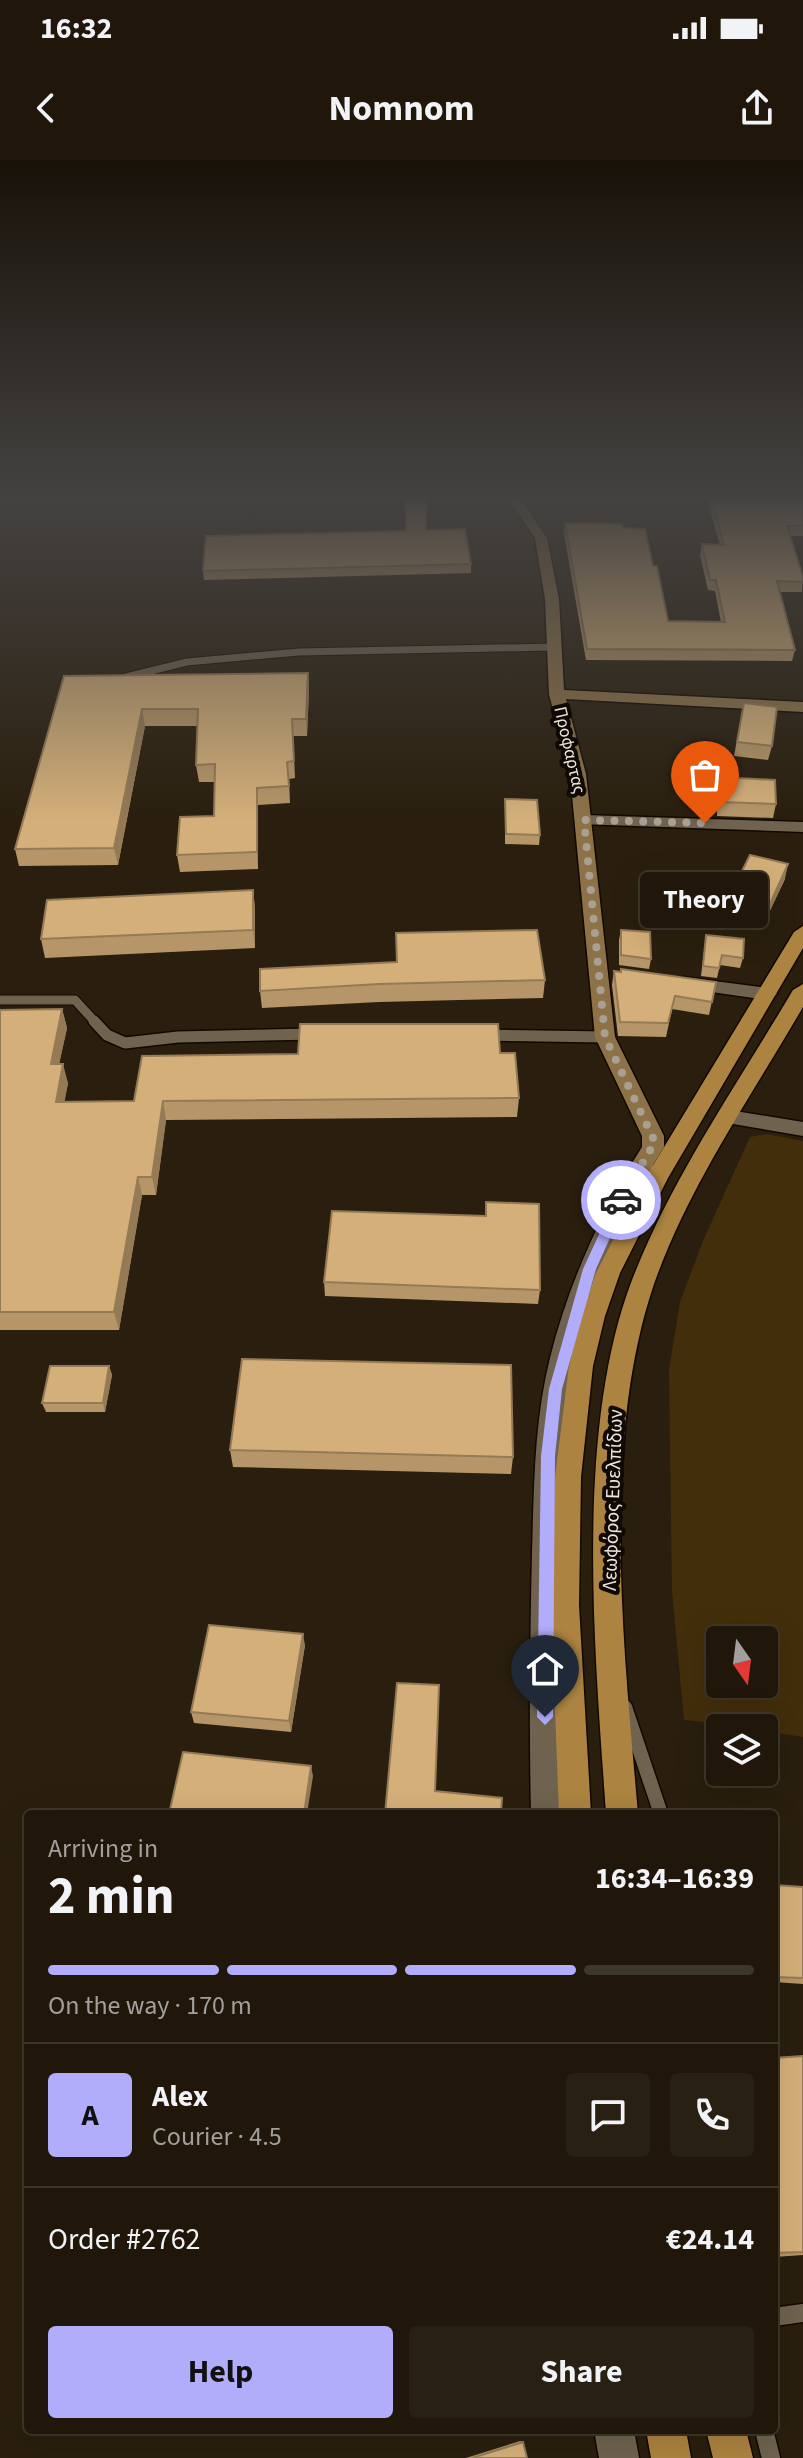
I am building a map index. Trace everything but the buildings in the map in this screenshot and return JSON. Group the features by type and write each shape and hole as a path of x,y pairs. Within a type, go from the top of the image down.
{"main road":[{"path":"648,1172 767,994 803,932"},
{"name":"Λεωφόρος Ευελπίδων","path":"622,1810 607,1606 608,1486 619,1373 626,1337 643,1280 671,1220 803,990"},
{"path":"556,1661 575,1810"},
{"path":"667,2434 671,2458"},
{"path":"727,2434 733,2458"}],"street":[{"name":"Προφαρτας","path":"552,605 557,694 578,774 605,972 605,1037 653,1136 648,1172"},
{"path":"557,694 803,707"},
{"path":"584,820 803,827 798,815 803,812"},
{"path":"656,979 767,994"},
{"path":"729,1117 803,1129"},
{"path":"547,1810 556,1661 548,1456 554,1402 570,1329 599,1271 617,1207 648,1172"},
{"path":"615,2434 619,2458"}],"lane":[{"path":"116,680 187,662 299,652 553,647"},
{"path":"0,1000 75,1000 107,1035 125,1043 178,1037 329,1033"},
{"path":"470,1035 605,1037"},
{"path":"612,1667 660,1810"},
{"path":"778,2316 803,2313"},
{"path":"765,2434 771,2458"}],"shaded area":[{"path":"766,1134 803,1141 803,1737 778,1733 778,1714 706,1714 706,1722 684,1720 672,1591 669,1370 680,1302 703,1241 750,1137"}],"way so far":[{"path":"621,1200 655,1142 605,1037 584,820 705,823"}],"place":[{"name":"Theory","path":"705,823"}],"route":[{"path":"545,1717 548,1456 556,1389 570,1329 590,1269 621,1200"}]}
